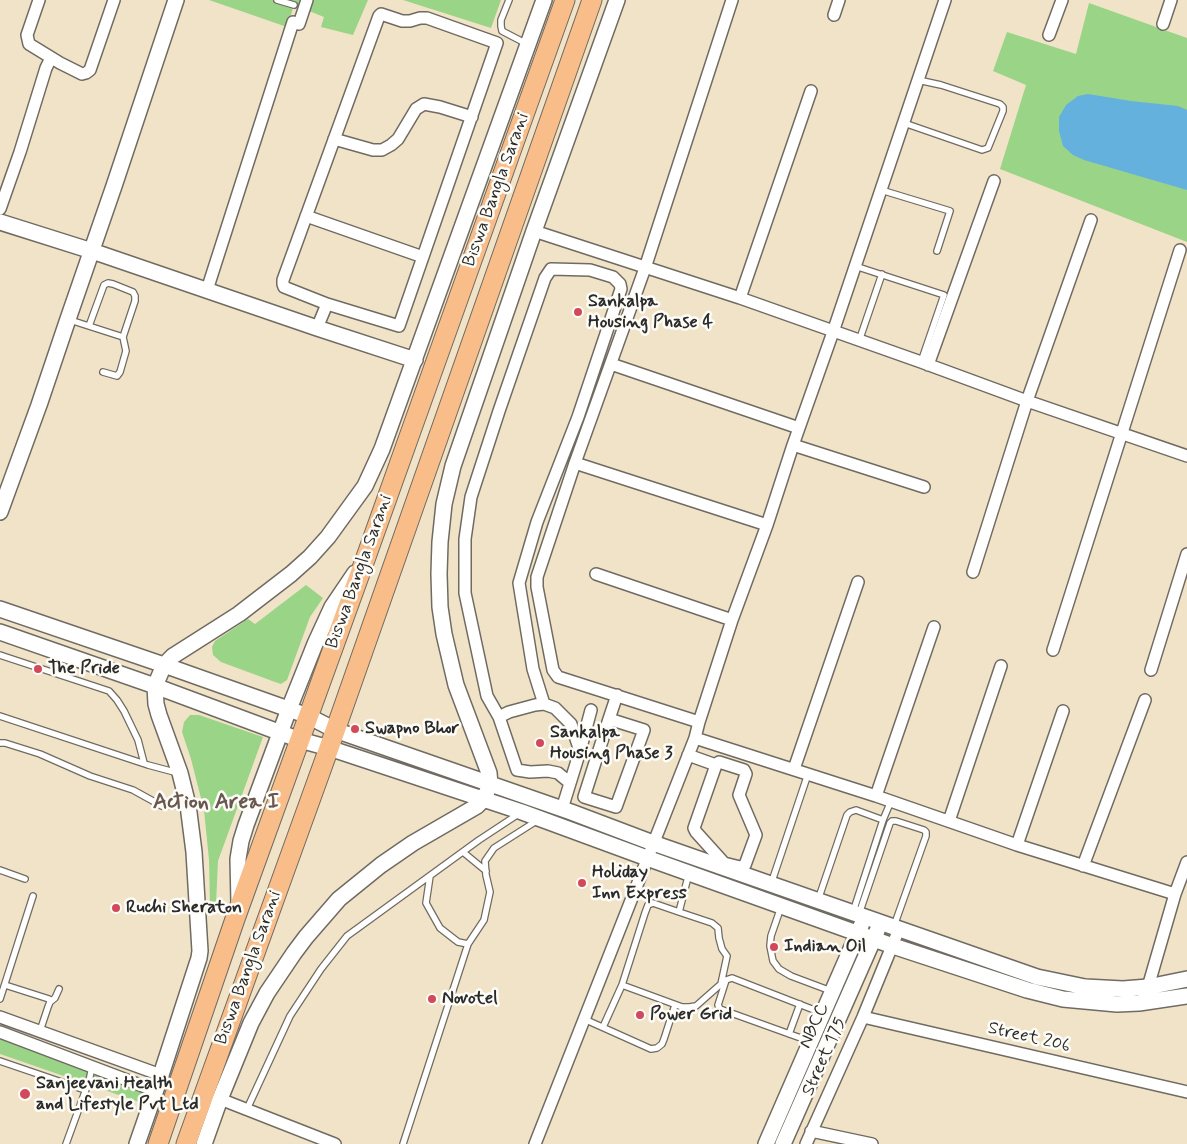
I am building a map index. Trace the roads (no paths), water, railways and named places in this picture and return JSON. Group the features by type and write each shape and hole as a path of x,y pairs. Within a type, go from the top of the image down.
{"main road":[{"name":"Biswa Bangla Sarani","path":"158,1144 239,907 565,0"},
{"name":"Biswa Bangla Sarani","path":"186,1144 329,748 592,0"}],"street":[{"path":"39,0 27,35 29,44 82,74 90,70 114,0"},
{"path":"1,509 92,251 176,0"},
{"path":"207,290 293,22 299,24 307,0"},
{"path":"137,1144 161,1076 200,951 194,852 188,805 180,773 159,715 155,686 164,665 173,656 239,614 291,574 320,546 365,486 373,472 544,0"},
{"path":"204,1144 220,1098 264,998 294,953 319,921 339,899 381,865 413,843 477,806 484,799 490,784 489,773 464,709 448,659 440,607 440,542 444,504 453,466 616,0"},
{"path":"699,722 558,677 553,670 537,587 537,577 575,463 645,268 732,0"},
{"path":"834,15 839,0"},
{"path":"535,1144 695,738 732,620 856,266 945,0"},
{"path":"1049,35 1062,0"},
{"path":"1163,24 1171,0"},
{"path":"381,14 410,22 420,18 427,18 497,44 399,326 327,304 283,284 334,139 381,14"},
{"path":"0,208 20,152 46,68 51,58"},
{"path":"517,77 535,82"},
{"path":"740,298 811,92"},
{"path":"334,139 374,150 382,150 398,139 416,109 424,104 472,117"},
{"path":"924,363 994,181"},
{"path":"306,216 423,257"},
{"path":"973,572 1027,401 1091,220"},
{"path":"0,222 92,251 414,360"},
{"path":"534,231 740,298 1187,456"},
{"path":"1053,650 1180,250"},
{"path":"613,277 620,259"},
{"path":"544,704 533,668 519,583 537,522 578,418 621,289 620,284 613,277 590,270 551,269 544,278 471,498 465,538 464,593 487,696 499,717 517,770 530,772 548,770 558,773 570,784"},
{"path":"317,328 327,304"},
{"path":"611,364 799,428"},
{"path":"793,445 924,487"},
{"path":"575,463 767,524"},
{"path":"1151,670 1187,554"},
{"path":"239,907 238,859 241,841 289,709 332,607 366,558"},
{"path":"596,574 732,620"},
{"path":"794,770 858,582"},
{"path":"0,609 289,709 308,716 335,730 1029,974 1052,981 1085,987 1123,989 1148,987 1187,979"},
{"path":"876,796 934,627"},
{"path":"1,635 155,686 300,740 540,818 893,946 1027,990 1063,999 1117,1004 1187,996"},
{"path":"949,821 1002,666"},
{"path":"609,719 644,730 616,807 584,797 609,719 617,695"},
{"path":"1083,866 1145,700"},
{"path":"499,717 535,704 544,704 554,708 571,724 580,751"},
{"path":"562,809 591,710"},
{"path":"1017,845 1063,711"},
{"path":"695,738 876,796 1017,845 1175,894"},
{"path":"688,755 716,766"},
{"path":"719,762 744,770 746,774 739,796 756,835 745,865 740,867 724,863 694,828 716,766 719,762"},
{"path":"584,817 591,799"},
{"path":"605,825 611,805"},
{"path":"1148,987 1175,894 1184,878 1187,862"},
{"path":"766,1144 858,933 859,914"},
{"name":"NBCC","path":"783,1144 874,939 891,926"},
{"name":"Street 175","path":"806,1144 893,946 891,926"},
{"path":"0,1017 161,1076"},
{"name":"Street 206","path":"862,1017 1187,1092"},
{"path":"0,1032 156,1091"},
{"path":"220,1098 335,1144"},
{"path":"811,1132 872,1144"}],"lane":[{"path":"277,0 294,5"},
{"path":"509,0 501,20 502,31 528,45"},
{"path":"904,123 982,150 988,148 1003,111 1003,107 1000,104 941,85 918,80"},
{"path":"881,190 950,211 937,251"},
{"path":"856,266 944,295 924,363"},
{"path":"859,341 882,274"},
{"path":"89,326 104,285 108,283 113,284 133,292 135,301 123,337 126,351 120,372 117,376 103,372"},
{"path":"68,319 123,337"},
{"path":"0,655 109,691 124,711 138,740 144,763"},
{"path":"0,716 180,773"},
{"path":"0,743 40,754 90,776 133,790 162,806 188,805"},
{"path":"771,884 808,774"},
{"path":"859,914 883,820 890,801"},
{"path":"818,900 847,815 856,810 883,820"},
{"path":"247,1109 290,1016 347,936 522,812"},
{"path":"403,1144 468,944 484,920 490,892 485,860 494,848 540,818"},
{"path":"859,914 890,823 896,821 924,830 926,836 891,926"},
{"path":"463,852 486,871"},
{"path":"0,870 25,879"},
{"path":"679,912 689,873"},
{"path":"430,876 426,903 440,928 458,942 468,944"},
{"path":"0,999 33,896"},
{"path":"603,1027 622,985 648,905 653,903 712,923 718,928 722,949 727,956 721,984 696,1006 682,1007 622,985"},
{"path":"781,906 770,936 773,961 779,969 791,976 833,992"},
{"path":"812,1042 720,1009 718,1005 726,980 732,978 824,1013"},
{"path":"5,985 46,997 50,1002"},
{"path":"40,1032 50,1002 55,998 59,989"},
{"path":"789,1034 800,1004"},
{"path":"584,1019 651,1049 657,1048 662,1044 675,1005"},
{"path":"0,1061 85,1090"},
{"path":"66,1144 92,1067"}],"water":[{"path":"1088,94 1178,106 1187,110 1187,190 1084,160 1073,155 1063,146 1059,131 1059,117 1066,105 1078,96"}],"place":[{"name":"Sankalpa Housing Phase 4","path":"578,312"},
{"name":"The Pride","path":"38,669"},
{"name":"Swapno Bhor","path":"355,729"},
{"name":"Sankalpa Housing Phase 3","path":"540,743"},
{"name":"Holiday Inn Express","path":"582,883"},
{"name":"Ruchi Sheraton","path":"116,908"},
{"name":"Indian Oil","path":"774,947"},
{"name":"Novotel","path":"432,999"},
{"name":"Power Grid","path":"640,1015"},
{"name":"Sanjeevani Health and Lifestyle Pvt Ltd","path":"25,1094"}],"district":[{"name":"Action Area I","path":"216,803"}]}
